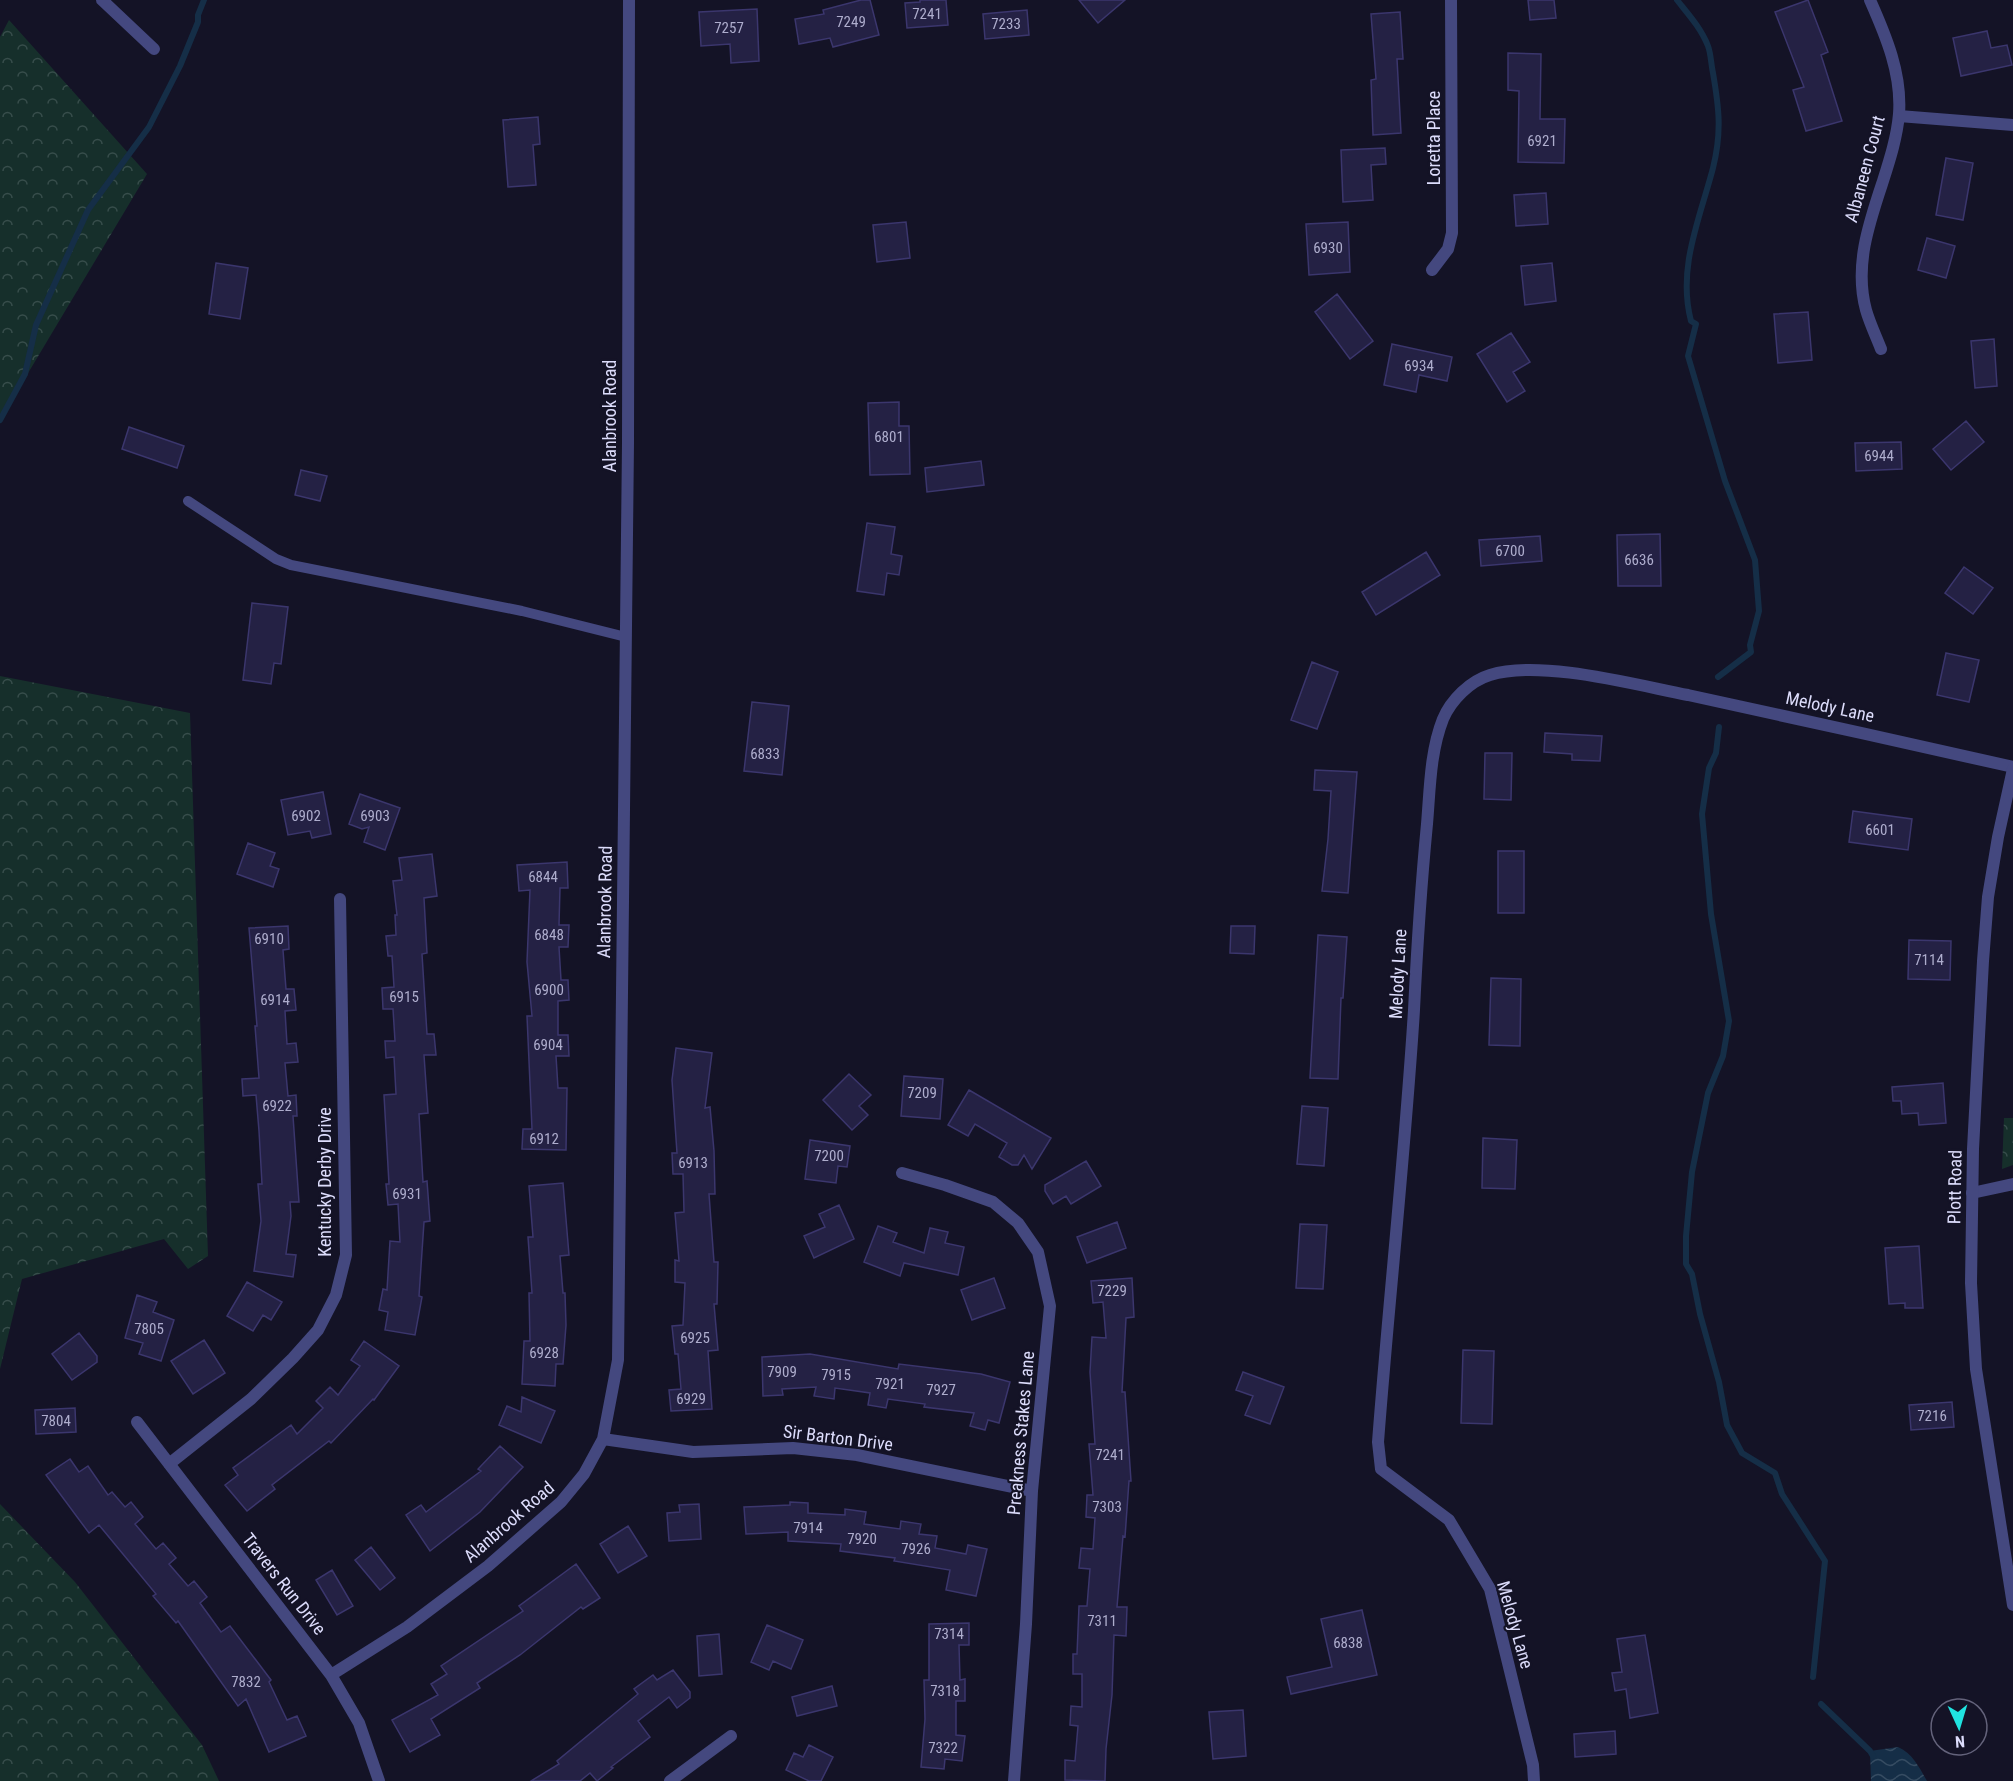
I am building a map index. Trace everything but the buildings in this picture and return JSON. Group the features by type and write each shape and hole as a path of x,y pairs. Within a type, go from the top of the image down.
{"street":[{"path":"102,0 154,49"},
{"name":"Alanbrook Road","path":"331,1675 407,1627 489,1566 561,1502 584,1474 603,1439 618,1360 626,637 629,0"},
{"name":"Loretta Place","path":"1432,270 1448,249 1452,232 1451,0"},
{"name":"Albaneen Court","path":"1870,0 1895,67 1899,116 1893,149 1867,229 1862,267 1866,310 1881,349"},
{"path":"1899,116 2013,125"},
{"name":"Melody Lane","path":"1534,1781 1533,1765 1490,1589 1449,1520 1381,1469 1378,1442 1410,1066 1432,758 1444,718 1453,703 1476,681 1504,672 1545,670 1678,693 2013,768"},
{"name":"Plott Road","path":"2013,768 1988,897 1972,1193 1971,1283 1976,1369 2013,1605"},
{"name":"Kentucky Derby Drive","path":"169,1464 251,1399 293,1358 318,1330 336,1295 346,1255 340,899"},
{"name":"Preakness Stakes Lane","path":"902,1173 993,1202 1018,1223 1038,1252 1050,1306 1032,1491 1026,1624 1014,1781"},
{"path":"1972,1193 2013,1184"},
{"name":"Travers Run Drive","path":"137,1422 331,1675 359,1723 379,1781"},
{"name":"Sir Barton Drive","path":"603,1439 693,1452 794,1448 857,1455 1032,1491"},
{"path":"670,1781 731,1736"}],"lane":[{"path":"188,501 276,559 291,565 511,609 626,637"}],"green space":[{"path":"9,20 147,174 0,420 0,37"},
{"path":"0,676 190,713 208,1256 188,1269 164,1239 22,1279 0,1369"},
{"path":"2004,1118 2013,1118 2013,1165 2002,1169"},
{"path":"0,1504 75,1582 202,1745 219,1781 0,1781"}],"water":[{"path":"1898,1747 1912,1757 1927,1781 1871,1781 1870,1751"}],"waterway":[{"path":"0,420 25,374 36,325 88,210 149,127 180,66 198,22 198,15 204,0"},
{"path":"1677,0 1698,27 1708,46 1719,120 1716,155 1688,262 1687,301 1691,321 1696,324 1688,356 1725,481 1755,560 1759,611 1750,645 1751,652 1718,677"},
{"path":"1719,727 1716,753 1709,768 1702,814 1711,914 1729,1021 1723,1056 1708,1093 1692,1172 1686,1236 1686,1264 1692,1274 1700,1314 1719,1382 1727,1425 1742,1453 1775,1473 1782,1494 1825,1561 1813,1677"},
{"path":"1821,1704 1873,1756"}]}
